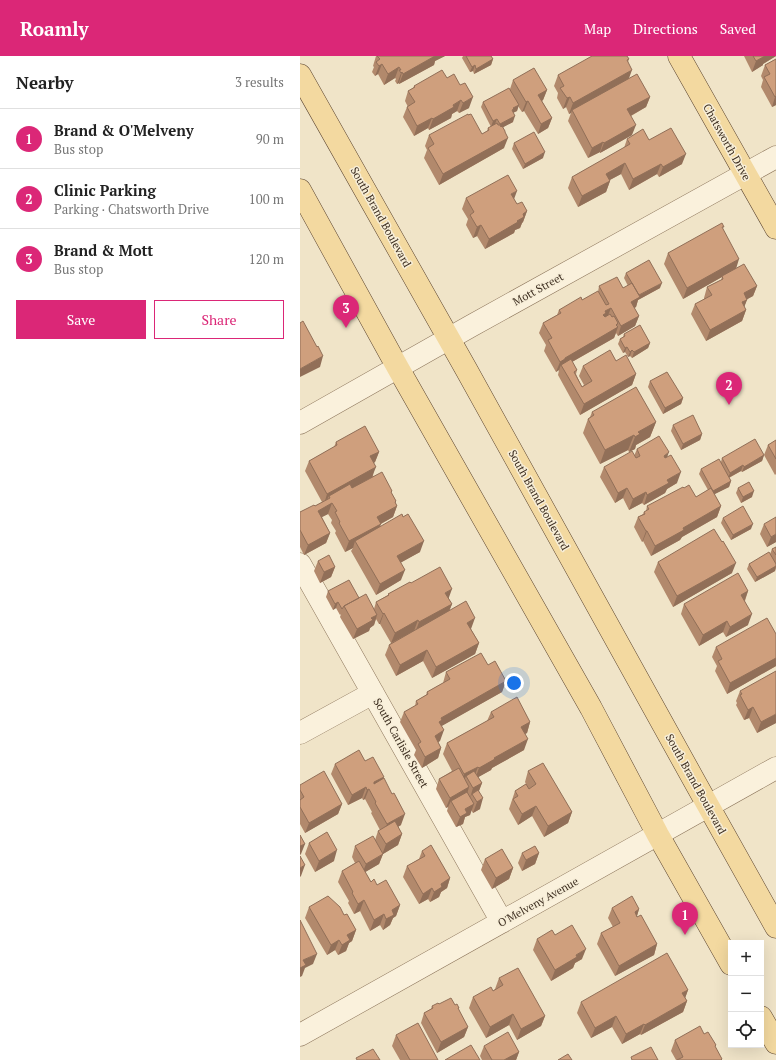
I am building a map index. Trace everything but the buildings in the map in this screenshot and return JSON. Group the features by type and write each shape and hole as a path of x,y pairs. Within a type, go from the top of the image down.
{"main road":[{"name":"Chatsworth Drive","path":"679,56 776,228"},
{"name":"South Brand Boulevard","path":"300,75 449,339 776,927"},
{"path":"300,190 398,368 591,708 658,835 728,959"},
{"path":"764,1022 776,1043"}],"street":[{"name":"Mott Street","path":"300,423 776,157"},
{"name":"South Carlisle Street","path":"300,564 502,922"},
{"path":"300,733 373,693"},
{"name":"O'Melveny Avenue","path":"300,1035 776,768"}],"place":[{"name":"Brand & Mott","path":"346,328"},
{"name":"Clinic Parking","path":"729,405"},
{"name":"Brand & O'Melveny","path":"685,935"}]}
